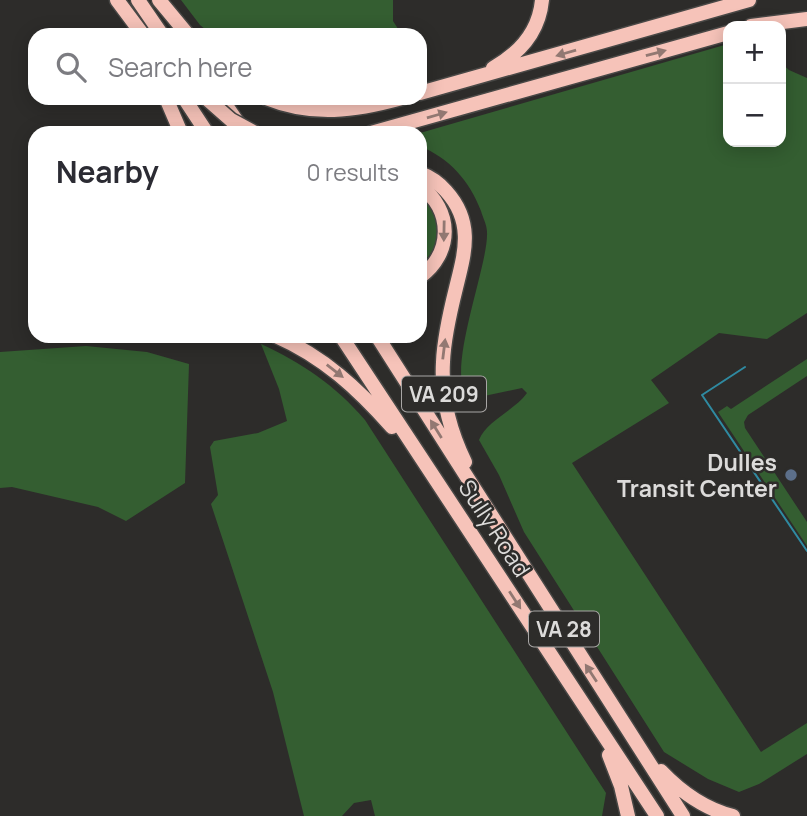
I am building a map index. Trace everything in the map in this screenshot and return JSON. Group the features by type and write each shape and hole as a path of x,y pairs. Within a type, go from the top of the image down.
{"highway":[{"path":"117,0 138,28"},
{"path":"138,0 157,28"},
{"path":"158,0 176,28"},
{"path":"158,0 182,28"},
{"path":"456,83 497,66 520,48 535,28 542,0"},
{"path":"427,91 749,0"},
{"path":"786,22 807,19"},
{"path":"396,126 723,34"},
{"path":"169,105 178,126"},
{"path":"189,105 203,126"},
{"path":"214,105 242,126"},
{"path":"226,105 239,126"},
{"path":"289,105 331,112 376,105"},
{"name":"VA 209","path":"427,177 442,186 459,209 466,228 466,251 445,343 444,392 449,417 463,458 499,528"},
{"path":"427,194 440,208 446,231 438,259 427,270"},
{"path":"289,343 318,358 350,383 428,468"},
{"name":"Sully Road","path":"346,343 657,816"},
{"name":"Sully Road","path":"381,343 683,816"},
{"path":"590,716 615,771 628,816"},
{"path":"628,730 651,759 682,790 704,805 733,816"}],"green space":[{"path":"181,0 393,0 393,21 398,28 204,28"},
{"path":"723,45 723,147 786,147 786,67 807,78 807,313 767,339 719,333 651,380 669,403 572,463 761,752 807,723 807,754 759,784 739,792 708,779 664,752 524,532 499,475 479,440 494,421 527,393 522,388 470,399 463,387 461,369 464,346 486,248 486,227 476,200 464,180 449,164 427,149 427,131"},
{"path":"427,203 435,212 439,231 434,249 428,257"},
{"path":"261,344 317,376 342,396 365,420 606,793 602,816 375,816 371,800 354,803 342,816 304,816 273,692 211,504 218,495 210,447 214,441 258,433 287,421 279,389"},
{"path":"86,346 147,352 189,364 185,483 126,521 98,507 12,487 0,488 0,352"},
{"path":"807,359 807,376 748,415 744,422 745,428 807,522 807,546 718,412 727,406 731,409"}],"waterway":[{"path":"745,367 702,395 807,551"}],"place":[{"name":"Dulles Transit Center","path":"791,475"}]}
